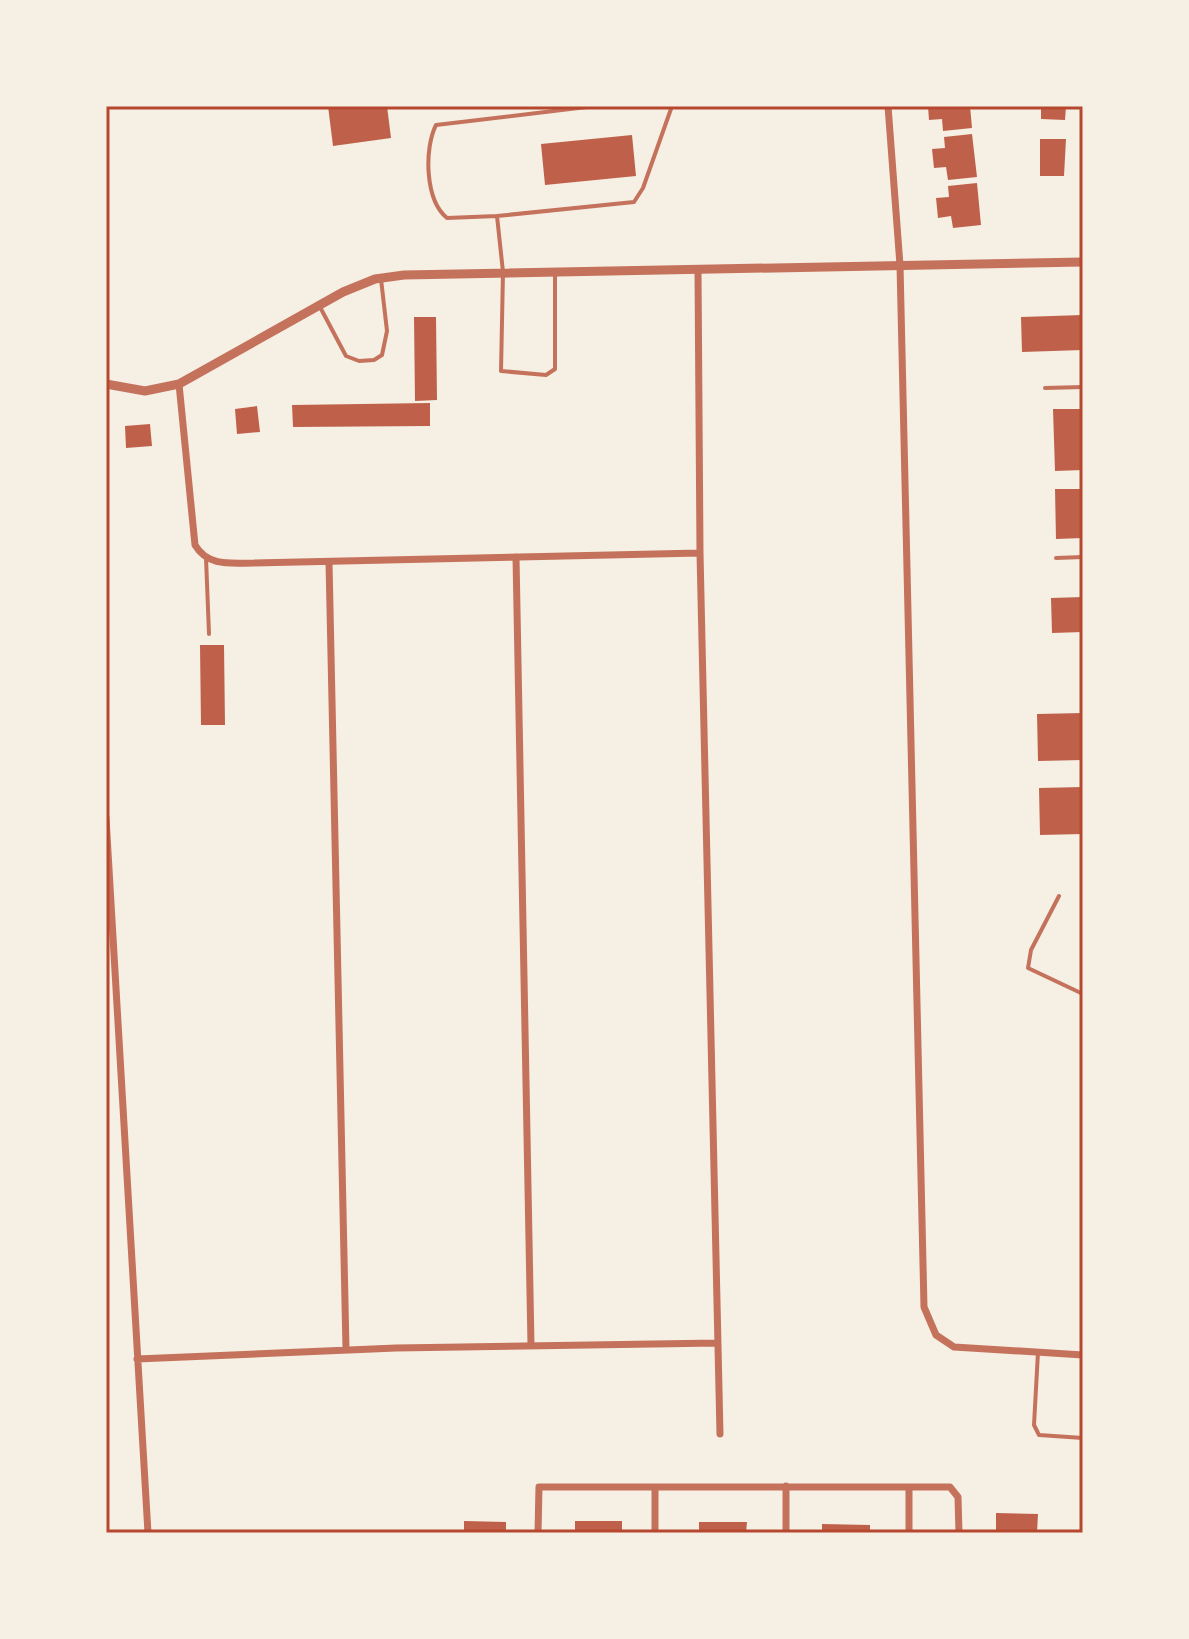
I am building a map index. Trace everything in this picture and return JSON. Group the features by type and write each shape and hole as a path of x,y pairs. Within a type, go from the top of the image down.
{"street":[{"path":"888,106 900,265 924,1307 936,1335 954,1347 1083,1355"},
{"path":"106,384 145,391 179,384 359,284 381,278 503,272 1083,262"},
{"path":"698,270 700,553 720,1434"},
{"path":"179,384 193,535 195,545 206,558 223,563 329,562 700,553"},
{"path":"516,557 531,1345"},
{"path":"329,562 346,1349"},
{"path":"106,818 148,1533"},
{"path":"137,1359 346,1349 718,1343"},
{"path":"786,1486 786,1533"},
{"path":"538,1533 539,1487 786,1486 950,1487 956,1491 959,1533"},
{"path":"655,1487 655,1533"},
{"path":"909,1488 909,1533"}],"lane":[{"path":"527,106 528,113"},
{"path":"595,106 436,125 428,140 433,196 438,211 447,218 497,216 634,202 643,188 672,106"},
{"path":"497,216 503,272 501,371 546,375 555,369 555,271"},
{"path":"319,305 346,356 374,360 382,355 387,331 381,278"},
{"path":"1045,388 1083,387"},
{"path":"1056,558 1083,557"},
{"path":"206,558 209,634"},
{"path":"1059,896 1031,950 1028,968 1083,994"},
{"path":"1038,1352 1034,1425 1039,1435 1083,1438"}],"building":[{"path":"328,106 387,106 391,138 333,146"},
{"path":"928,106 970,106 972,128 943,131 942,119 929,120"},
{"path":"1041,106 1066,106 1065,120 1041,119"},
{"path":"972,134 977,177 948,180 946,167 934,168 932,149 945,148 944,137"},
{"path":"632,135 636,176 545,185 541,144"},
{"path":"1040,139 1066,139 1064,176 1040,176"},
{"path":"977,183 981,225 953,228 951,216 938,218 936,198 949,197 948,186"},
{"path":"1083,315 1083,350 1022,352 1021,317"},
{"path":"414,317 436,317 437,400 415,401"},
{"path":"430,403 430,426 293,427 292,405"},
{"path":"257,406 260,432 237,434 235,409"},
{"path":"1053,409 1083,409 1083,470 1055,471"},
{"path":"150,424 152,446 126,448 125,426"},
{"path":"1055,489 1083,489 1083,538 1056,539"},
{"path":"1083,597 1083,632 1052,633 1051,598"},
{"path":"200,645 224,645 225,725 201,725"},
{"path":"1083,713 1083,760 1038,761 1037,714"},
{"path":"1083,787 1083,834 1040,835 1039,788"},
{"path":"996,1513 1038,1514 1037,1533 996,1533"},
{"path":"464,1521 506,1522 506,1533 464,1533"},
{"path":"575,1521 622,1521 622,1533 575,1533"},
{"path":"699,1522 747,1522 746,1533 699,1533"},
{"path":"822,1524 870,1525 870,1533 822,1533"}]}
